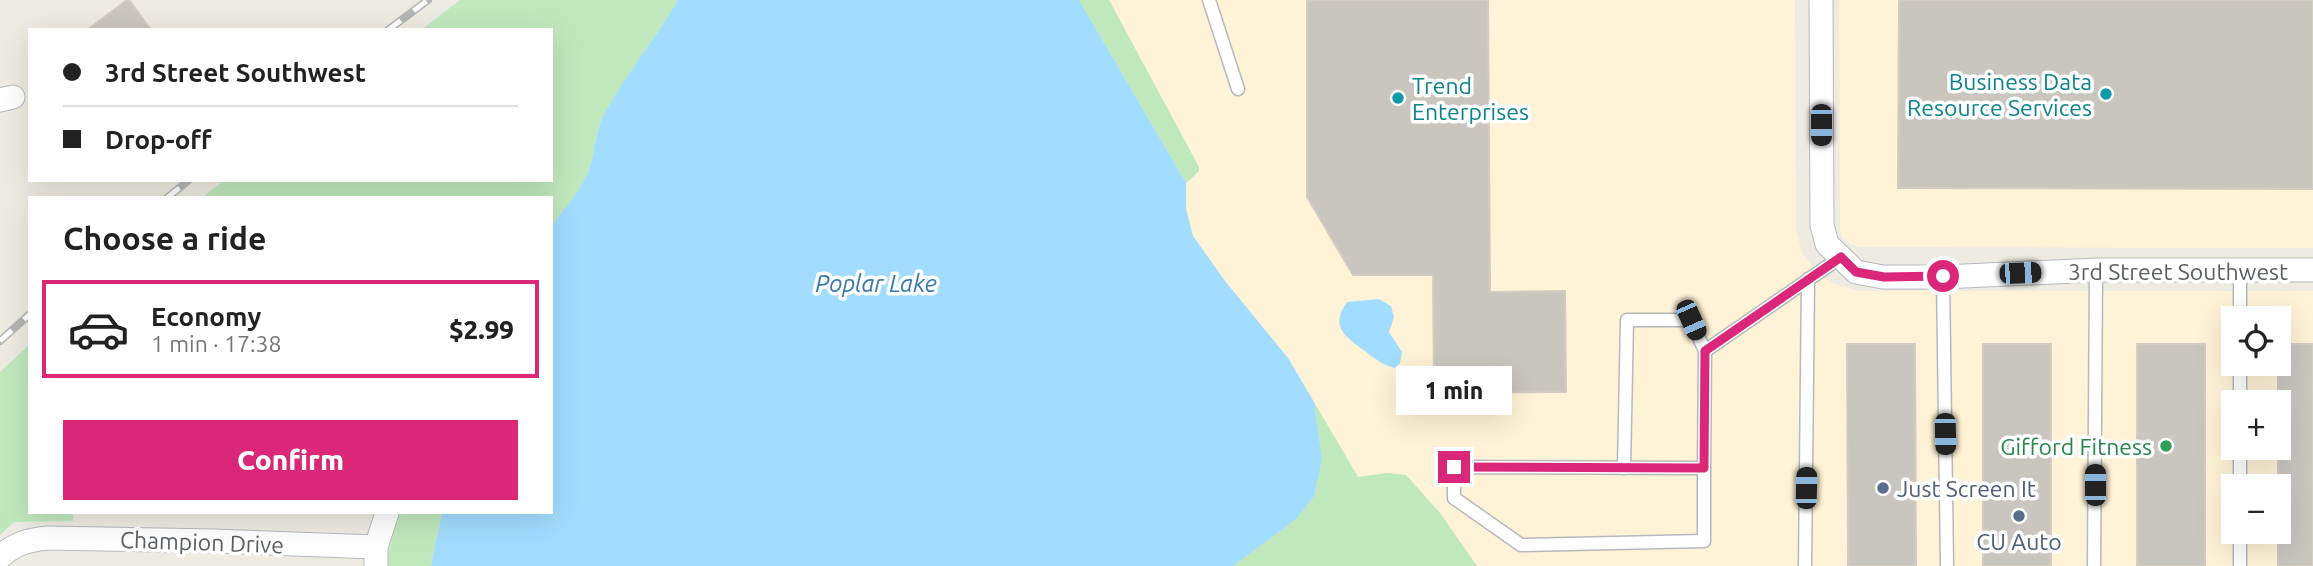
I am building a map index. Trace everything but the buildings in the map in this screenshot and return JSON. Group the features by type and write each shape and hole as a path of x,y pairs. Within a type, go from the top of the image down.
{"street":[{"path":"1821,0 1822,225 1828,244 1841,257"},
{"name":"3rd Street Southwest","path":"1841,257 1856,272 1884,277 2096,270 2313,270"},
{"path":"376,557 387,514"},
{"name":"Champion Drive","path":"0,557 8,549 27,540 47,538 214,541 376,557"}],"lane":[{"path":"1209,0 1238,89"},
{"path":"1705,351 1841,257"},
{"path":"2094,566 2096,270"},
{"path":"2240,270 2240,306"},
{"path":"1943,276 1947,566"},
{"path":"1805,566 1808,279"},
{"path":"1625,468 1627,320 1691,320 1705,351 1704,541 1521,545 1454,498 1454,467 1625,468 1704,468"},
{"path":"2240,544 2240,566"}],"shaded area":[{"path":"1109,0 1795,0 1796,229 1802,253 1816,271 1834,284 1859,291 2313,291 2313,566 1477,566 1440,513 1406,475 1387,473 1358,477 1288,358 1225,281 1193,236 1186,209 1186,183 1195,177 1199,167"},
{"name":"Business Data Resource Services","path":"1839,0 2313,0 2313,248 1858,247 1850,244 1842,236 1840,229"}],"green space":[{"path":"460,0 678,0 604,114 587,175 574,198 553,223 553,196 204,196 222,182 553,182 553,28 424,28"},
{"path":"1079,0 1109,0 1199,167 1199,171 1186,183"},
{"path":"28,346 28,514 73,514 73,521 14,522 0,535 0,372"},
{"path":"1314,402 1358,477 1387,473 1406,475 1440,513 1477,566 1233,566 1296,519 1322,458"},
{"path":"399,514 442,514 431,566 388,566 388,553"}],"water":[{"name":"Poplar Lake","path":"678,0 1079,0 1186,183 1186,209 1193,236 1225,281 1288,358 1314,402 1322,458 1314,496 1296,519 1233,566 431,566 442,514 553,514 553,223 574,197 587,175 604,114"},
{"path":"1379,299 1391,306 1394,317 1389,332 1402,352 1400,363 1395,368 1379,361 1352,341 1340,325 1342,311 1347,302"}],"railway":[{"path":"391,28 428,0"},
{"path":"169,196 187,182"},
{"path":"0,341 28,316"}],"place":[{"name":"Business Data Resource Services","path":"2106,94"},
{"name":"Trend Enterprises","path":"1398,98"},
{"name":"Gifford Fitness","path":"2166,446"},
{"name":"Just Screen It","path":"1883,488"},
{"name":"CU Auto","path":"2019,516"}],"route":[{"path":"1454,467 1704,468 1705,351 1841,257 1856,272 1884,277 1943,276"}]}
